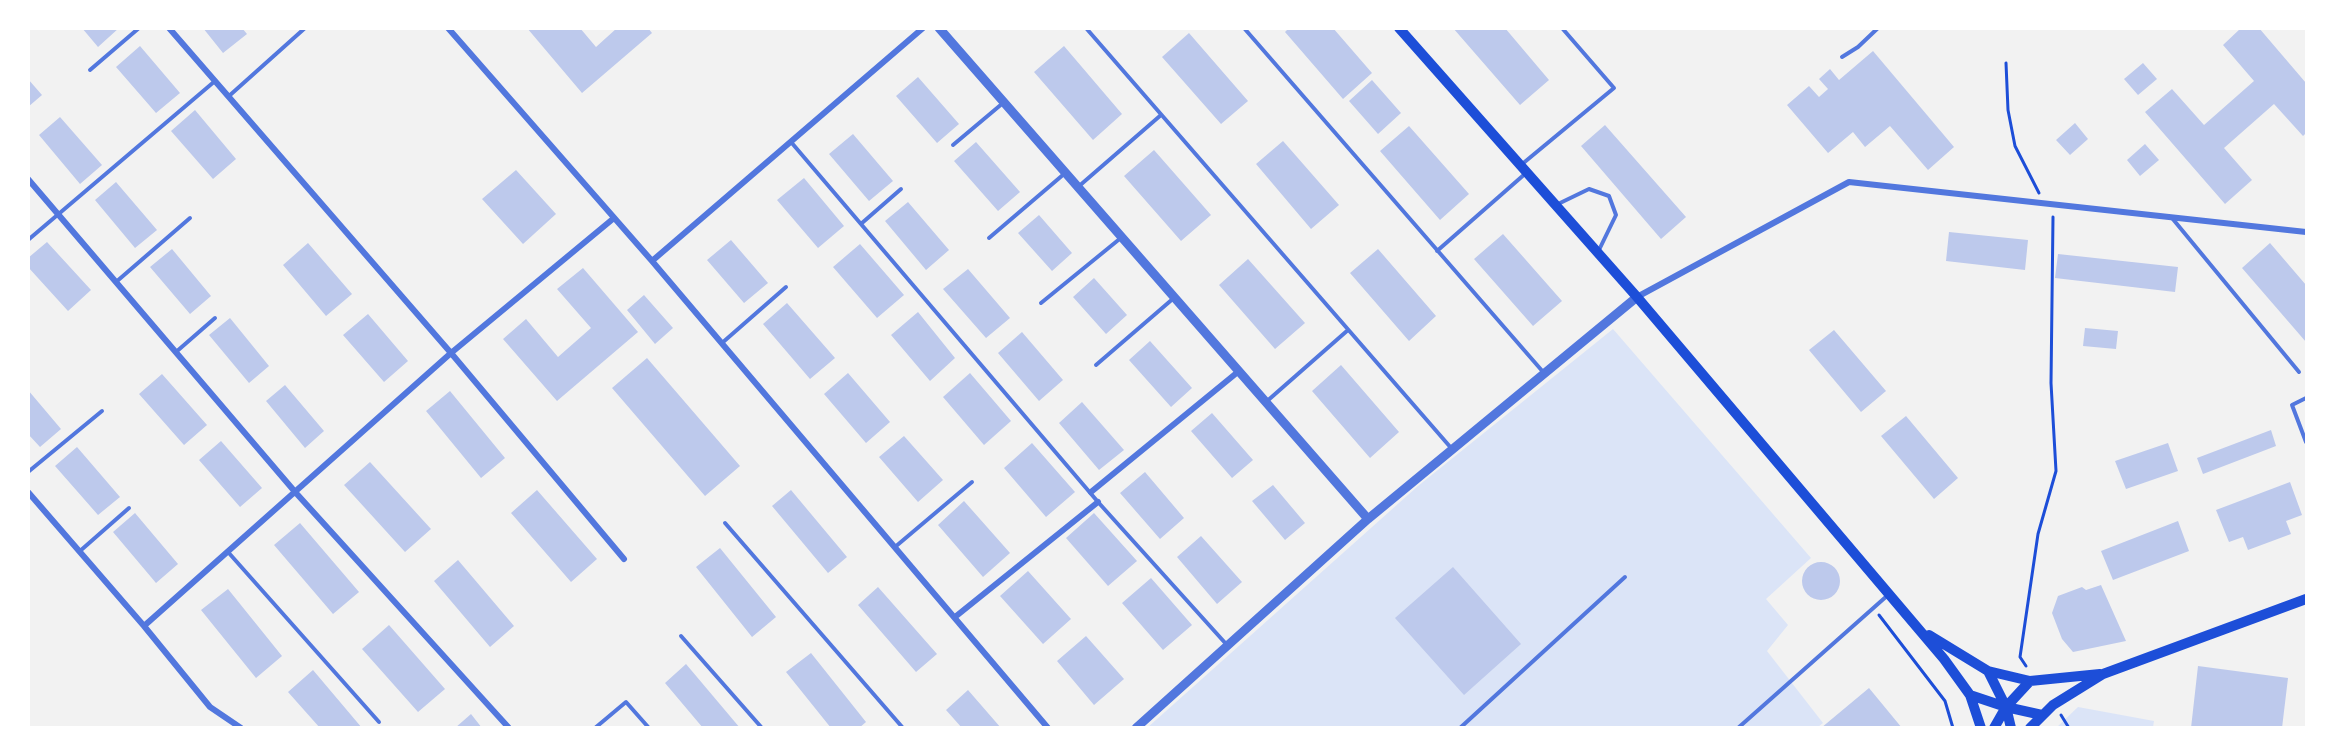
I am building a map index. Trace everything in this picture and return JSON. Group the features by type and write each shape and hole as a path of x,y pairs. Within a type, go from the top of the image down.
{"main road":[{"path":"1399,28 1637,297 1915,625 1970,695 1981,728"},
{"path":"2030,728 2053,705 2103,674 2307,598"},
{"path":"1915,625 1951,650 1988,670 2034,681 2103,674"},
{"path":"1988,670 2006,707 2011,728"},
{"path":"1994,728 2006,707 2034,681"},
{"path":"1970,695 2006,707 2042,715"}],"street":[{"path":"169,28 452,353 624,559"},
{"path":"448,28 652,261 1048,728"},
{"path":"652,261 923,28"},
{"path":"939,28 1368,519"},
{"path":"28,180 296,493 509,728"},
{"path":"1136,728 1368,519 1637,297 1850,182 2307,232"},
{"path":"144,626 452,353 614,218"},
{"path":"1091,492 1239,371"},
{"path":"28,492 144,626 210,707 241,728"},
{"path":"955,617 1098,502"}],"lane":[{"path":"90,70 139,28"},
{"path":"229,97 305,28"},
{"path":"1086,28 1452,449"},
{"path":"1244,28 1544,374"},
{"path":"1437,251 1523,169 1614,88 1562,28"},
{"path":"1842,57 1858,47 1878,28"},
{"path":"28,240 215,81"},
{"path":"953,145 1004,102"},
{"path":"1078,187 1161,115"},
{"path":"791,142 1098,502 1227,645"},
{"path":"989,237 1065,173"},
{"path":"862,223 902,189"},
{"path":"1556,206 1589,189 1609,196 1616,215 1597,252"},
{"path":"116,282 190,218"},
{"path":"2172,218 2299,372"},
{"path":"1041,303 1122,237"},
{"path":"722,343 786,287"},
{"path":"1096,365 1175,297"},
{"path":"176,352 215,318"},
{"path":"1266,402 1348,330"},
{"path":"2307,398 2292,405 2307,442"},
{"path":"28,472 102,411"},
{"path":"895,547 972,482"},
{"path":"80,551 129,508"},
{"path":"725,524 903,728"},
{"path":"228,552 379,722"},
{"path":"1460,728 1625,578"},
{"path":"1738,728 1889,595"},
{"path":"681,636 762,728"},
{"path":"595,728 626,702 649,728"}],"path":[{"path":"2006,63 2008,110 2015,146 2054,218 2051,383 2056,471 2038,534 2020,657 2034,681"},
{"path":"1874,608 1945,700 1953,728"},
{"path":"2053,705 2068,727"}],"shaded area":[{"path":"1613,329 1811,558 1766,599 1788,625 1767,651 1823,723 1818,727 1147,728 1418,486"},
{"path":"2078,707 2154,721 2153,727 2056,728"}],"building":[{"path":"82,28 119,28 98,47"},
{"path":"203,28 242,28 247,34 223,53"},
{"path":"527,28 580,28 596,47 617,28 648,28 652,33 582,93"},
{"path":"1289,28 1333,28 1372,73 1343,99 1285,32"},
{"path":"1453,28 1505,28 1549,80 1520,105"},
{"path":"2241,28 2259,28 2306,83 2306,133 2303,136 2274,104 2224,148 2252,180 2225,204 2145,112 2172,89 2204,125 2254,81 2223,45"},
{"path":"1189,33 1248,101 1221,124 1162,57"},
{"path":"140,46 180,93 156,113 116,67"},
{"path":"1064,46 1122,114 1093,140 1034,72"},
{"path":"1873,51 1954,147 1928,170 1890,126 1865,147 1853,132 1828,153 1787,105 1809,86 1819,97 1828,89 1819,79 1830,69 1839,80"},
{"path":"2143,63 2157,79 2138,95 2124,79"},
{"path":"918,77 959,124 937,143 896,96"},
{"path":"28,79 42,95 28,107"},
{"path":"1372,80 1401,113 1378,134 1349,101"},
{"path":"195,110 236,159 213,179 171,131"},
{"path":"60,117 102,165 80,184 39,135"},
{"path":"2075,123 2088,139 2070,155 2056,140"},
{"path":"1605,125 1686,217 1661,239 1581,146"},
{"path":"1409,126 1469,194 1440,220 1380,151"},
{"path":"853,134 893,181 869,201 829,154"},
{"path":"1283,141 1339,205 1311,229 1256,164"},
{"path":"976,142 1020,192 998,211 954,161"},
{"path":"2145,144 2159,160 2140,176 2127,160"},
{"path":"1154,150 1211,215 1181,241 1124,176"},
{"path":"516,170 556,214 523,244 482,199"},
{"path":"804,178 844,226 818,248 777,200"},
{"path":"116,182 157,230 135,248 95,200"},
{"path":"908,202 949,250 926,270 885,221"},
{"path":"1039,215 1072,253 1052,271 1018,233"},
{"path":"1949,232 2028,240 2025,270 1946,261"},
{"path":"1503,234 1562,301 1533,326 1474,259"},
{"path":"731,240 768,283 744,303 707,260"},
{"path":"47,242 91,290 68,311 28,267 28,258"},
{"path":"308,243 352,294 326,316 283,265"},
{"path":"2270,243 2306,285 2306,342 2242,268"},
{"path":"860,244 904,295 877,318 833,267"},
{"path":"172,249 211,296 190,314 150,267"},
{"path":"1378,249 1436,316 1409,341 1350,273"},
{"path":"2058,254 2178,267 2175,292 2055,278"},
{"path":"1248,259 1305,323 1275,349 1219,285"},
{"path":"583,268 638,332 557,401 503,339 526,319 558,357 591,328 557,289"},
{"path":"968,269 1010,318 986,338 943,289"},
{"path":"1094,278 1127,315 1106,334 1073,297"},
{"path":"644,295 673,328 655,344 627,310"},
{"path":"787,303 835,358 810,379 763,324"},
{"path":"918,312 955,358 930,381 891,335"},
{"path":"368,314 408,361 384,382 343,335"},
{"path":"230,318 269,366 249,383 209,335"},
{"path":"2085,328 2118,331 2116,349 2083,346"},
{"path":"1834,330 1886,391 1861,412 1809,350"},
{"path":"1022,332 1063,380 1039,401 998,353"},
{"path":"1150,341 1192,388 1171,407 1129,360"},
{"path":"647,358 740,466 705,496 612,388"},
{"path":"1341,365 1399,432 1370,458 1312,391"},
{"path":"848,373 890,422 866,443 824,394"},
{"path":"970,373 1011,421 984,445 943,397"},
{"path":"162,374 207,425 184,445 139,394"},
{"path":"285,385 324,431 305,448 266,401"},
{"path":"28,390 61,429 40,447 28,434"},
{"path":"450,391 505,458 481,478 426,411"},
{"path":"1082,402 1124,450 1099,470 1059,423"},
{"path":"1212,413 1253,460 1232,478 1191,431"},
{"path":"1906,416 1958,478 1934,499 1881,436"},
{"path":"2271,430 2276,446 2203,474 2197,458"},
{"path":"904,436 943,480 918,502 879,457"},
{"path":"221,441 262,488 240,507 199,460"},
{"path":"1032,443 1075,492 1046,517 1004,468"},
{"path":"2168,443 2178,471 2126,489 2115,461"},
{"path":"77,447 120,497 98,515 55,466"},
{"path":"370,462 431,529 405,552 344,485"},
{"path":"1145,472 1184,518 1160,539 1120,493"},
{"path":"2290,482 2302,515 2286,521 2291,534 2248,550 2243,537 2229,542 2216,510"},
{"path":"1273,485 1305,523 1285,540 1252,501"},
{"path":"537,490 597,559 571,582 511,513"},
{"path":"791,490 847,557 828,573 772,506"},
{"path":"964,501 1010,553 983,577 938,525"},
{"path":"135,513 178,564 156,583 113,532"},
{"path":"1094,513 1137,561 1108,586 1066,538"},
{"path":"2178,521 2189,551 2113,580 2101,551"},
{"path":"300,523 359,592 333,614 274,545"},
{"path":"1201,536 1242,582 1217,604 1177,557"},
{"path":"720,548 776,617 752,637 696,567"},
{"path":"458,560 514,626 490,647 434,581"},
{"path":"1821,562 1835,567 1840,581 1835,595 1821,600 1807,595 1802,581 1807,567"},
{"path":"1453,567 1521,644 1464,695 1395,618"},
{"path":"1028,571 1071,619 1043,644 1000,596"},
{"path":"1151,578 1192,625 1163,650 1122,603"},
{"path":"2101,585 2126,641 2073,652 2062,639 2052,613 2058,596 2082,587 2086,590"},
{"path":"878,587 937,654 916,672 858,605"},
{"path":"228,589 282,656 256,678 201,610"},
{"path":"389,625 445,689 418,712 362,649"},
{"path":"1086,636 1124,679 1094,705 1057,661"},
{"path":"811,653 866,722 859,728 831,728 786,672"},
{"path":"686,664 740,728 703,728 665,683"},
{"path":"2198,666 2288,678 2282,728 2191,728"},
{"path":"313,670 362,728 320,728 288,692"},
{"path":"1869,688 1902,728 1821,728"},
{"path":"968,690 1001,728 962,728 946,710"},
{"path":"471,714 482,728 455,728"}]}
